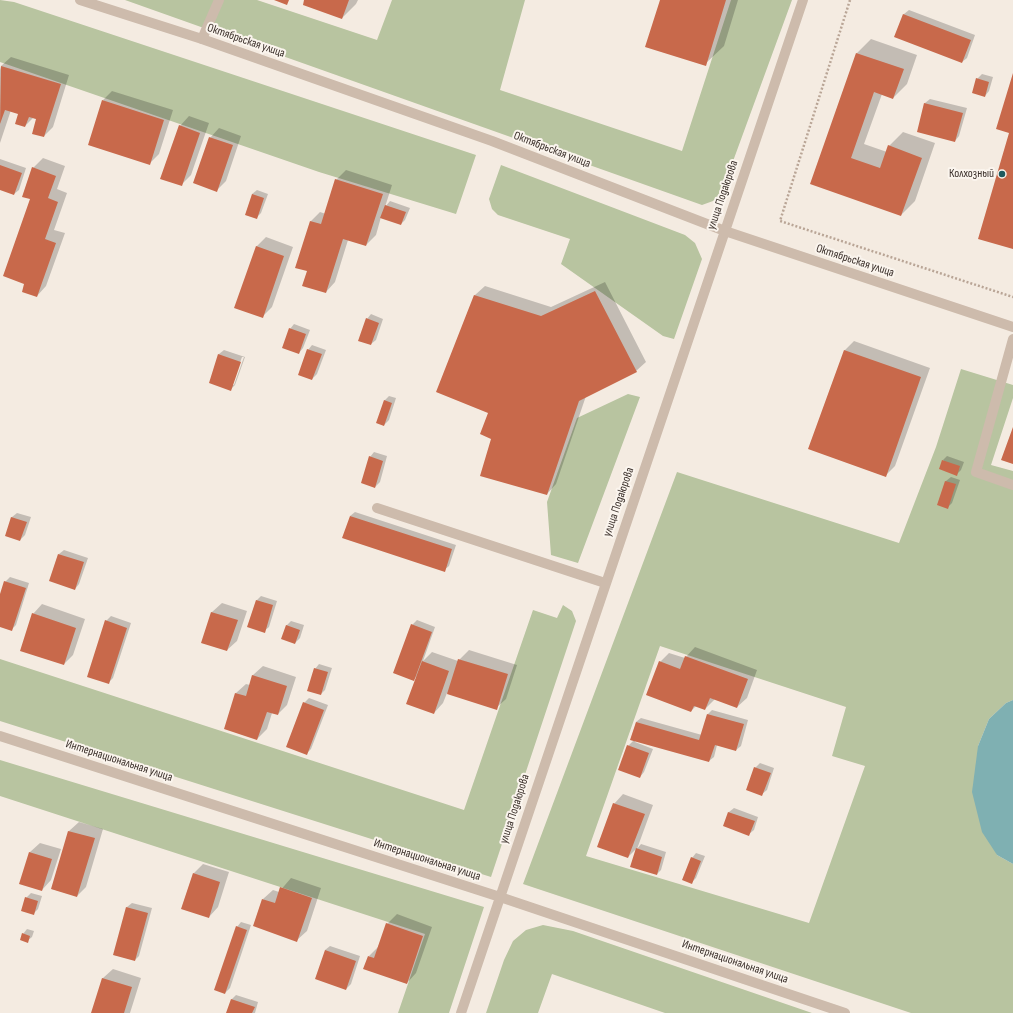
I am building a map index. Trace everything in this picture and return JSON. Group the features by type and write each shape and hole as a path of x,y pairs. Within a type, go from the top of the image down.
{"street":[{"name":"Октябрьская улица","path":"80,0 202,39 492,141 725,231 1013,327"},
{"path":"202,39 219,0"},
{"name":"улица Подаюрова","path":"460,1013 803,0"},
{"path":"1013,339 976,472 1013,485"},
{"path":"377,508 605,583"},
{"name":"Интернациональная улица","path":"0,736 500,897 845,1013"}],"path":[{"path":"850,0 780,221 1013,297"}],"green space":[{"path":"0,0 14,2 476,155 456,214 319,172 0,62"},
{"path":"125,0 257,0 377,40 392,0 525,0 500,90 682,151 731,0 792,0 721,194 713,201 702,205"},
{"path":"501,165 685,235 695,243 702,259 674,339 663,336 561,264 570,239 498,215 492,209 489,199"},
{"path":"961,369 1013,385 1013,398 991,465 1013,471 1013,700 1006,703 989,719 978,746 997,855 1013,864 1013,1013 911,1013 523,884 677,472 899,543 936,447","holes":["660,646 846,707 832,756 865,766 809,923 586,856"]},
{"path":"628,394 640,397 578,563 551,555 547,502 577,418"},
{"path":"563,605 572,611 576,621 491,877 0,721 0,659 464,810 533,610 557,618"},
{"path":"0,760 484,907 449,1013 398,1013 425,934 0,796"},
{"path":"543,925 573,931 812,1013 665,1013 552,974 538,1013 486,1013 504,960 513,941 526,930"}],"water":[{"path":"1013,700 1013,864 997,855 982,832 972,792 978,746 989,719 1006,703"}],"building":[{"path":"274,0 289,0 287,5"},
{"path":"304,0 349,0 342,19 303,5"},
{"path":"660,0 726,0 706,66 645,47"},
{"path":"903,14 971,40 962,63 894,37"},
{"path":"856,53 904,69 893,99 874,92 851,158 880,168 888,145 922,158 901,216 810,184"},
{"path":"1,66 61,84 44,137 32,134 36,119 29,117 25,127 15,124 18,114 5,110 0,124"},
{"name":"Колхозный","path":"1013,73 1013,249 978,239 1009,133 996,129"},
{"path":"976,78 989,82 985,97 972,93"},
{"path":"102,100 164,120 150,165 88,145"},
{"path":"924,103 963,113 955,142 917,132"},
{"path":"179,125 200,133 182,186 160,179"},
{"path":"209,137 233,145 217,192 193,183"},
{"path":"0,165 22,173 14,195 0,190"},
{"path":"32,167 56,176 48,198 58,202 45,239 56,243 37,297 22,292 24,284 3,276 30,199 22,197"},
{"path":"335,179 383,194 366,246 343,239 326,293 302,286 307,271 295,268 310,221 321,224"},
{"path":"252,194 264,198 257,219 245,215"},
{"path":"385,205 406,212 401,225 380,218"},
{"path":"256,246 284,256 263,318 234,308"},
{"path":"595,291 637,372 579,401 547,495 480,476 491,439 480,434 488,413 436,392 474,295 541,316"},
{"path":"366,318 379,323 371,345 358,341"},
{"path":"289,328 306,334 299,354 282,348"},
{"path":"307,349 322,354 312,380 298,375"},
{"path":"844,350 921,377 886,477 808,449"},
{"path":"218,354 241,362 231,391 209,383"},
{"path":"384,400 392,403 384,426 376,423"},
{"path":"1013,427 1013,464 1001,460"},
{"path":"369,456 383,461 375,488 361,483"},
{"path":"942,460 960,466 957,476 939,469"},
{"path":"945,481 956,484 948,509 937,505"},
{"path":"350,516 452,549 445,572 342,538"},
{"path":"11,517 27,522 20,541 5,536"},
{"path":"58,554 84,562 75,590 49,581"},
{"path":"4,581 26,588 12,631 0,627 0,594"},
{"path":"256,600 273,605 265,633 247,627"},
{"path":"211,612 238,620 227,651 201,643"},
{"path":"32,613 76,628 64,665 20,651"},
{"path":"105,620 127,628 109,684 87,677"},
{"path":"411,624 432,632 414,681 393,673"},
{"path":"286,625 300,630 295,644 281,639"},
{"path":"685,656 748,679 737,708 710,698 705,710 694,706 691,712 646,695 659,661 680,669"},
{"path":"458,659 508,674 497,710 447,694"},
{"path":"422,661 449,671 434,714 406,704"},
{"path":"314,668 328,672 321,695 307,691"},
{"path":"252,675 287,686 278,715 267,712 257,740 224,729 235,693 246,696"},
{"path":"303,702 324,710 307,755 286,747"},
{"path":"707,714 744,724 736,751 715,745 709,762 630,740 636,722 699,740"},
{"path":"627,745 649,753 640,778 618,770"},
{"path":"754,767 771,773 762,796 746,790"},
{"path":"613,803 645,814 628,858 597,847"},
{"path":"728,812 755,821 749,836 723,826"},
{"path":"68,831 95,838 77,897 51,889"},
{"path":"636,848 662,857 657,875 630,867"},
{"path":"29,852 52,859 42,891 19,884"},
{"path":"691,857 701,861 692,884 682,880"},
{"path":"193,873 220,882 209,918 181,909"},
{"path":"280,887 312,898 297,942 253,926 262,899 275,903"},
{"path":"25,897 38,901 34,915 21,911"},
{"path":"126,907 148,913 135,961 113,955"},
{"path":"386,923 423,936 407,984 363,969 368,956 374,958"},
{"path":"236,926 247,930 225,994 214,990"},
{"path":"22,933 30,936 28,943 20,940"},
{"path":"325,950 356,961 346,990 315,979"},
{"path":"102,978 132,987 124,1013 91,1013"},
{"path":"231,999 255,1007 252,1013 226,1013"}],"place":[{"name":"Колхозный","path":"1002,174"}]}
